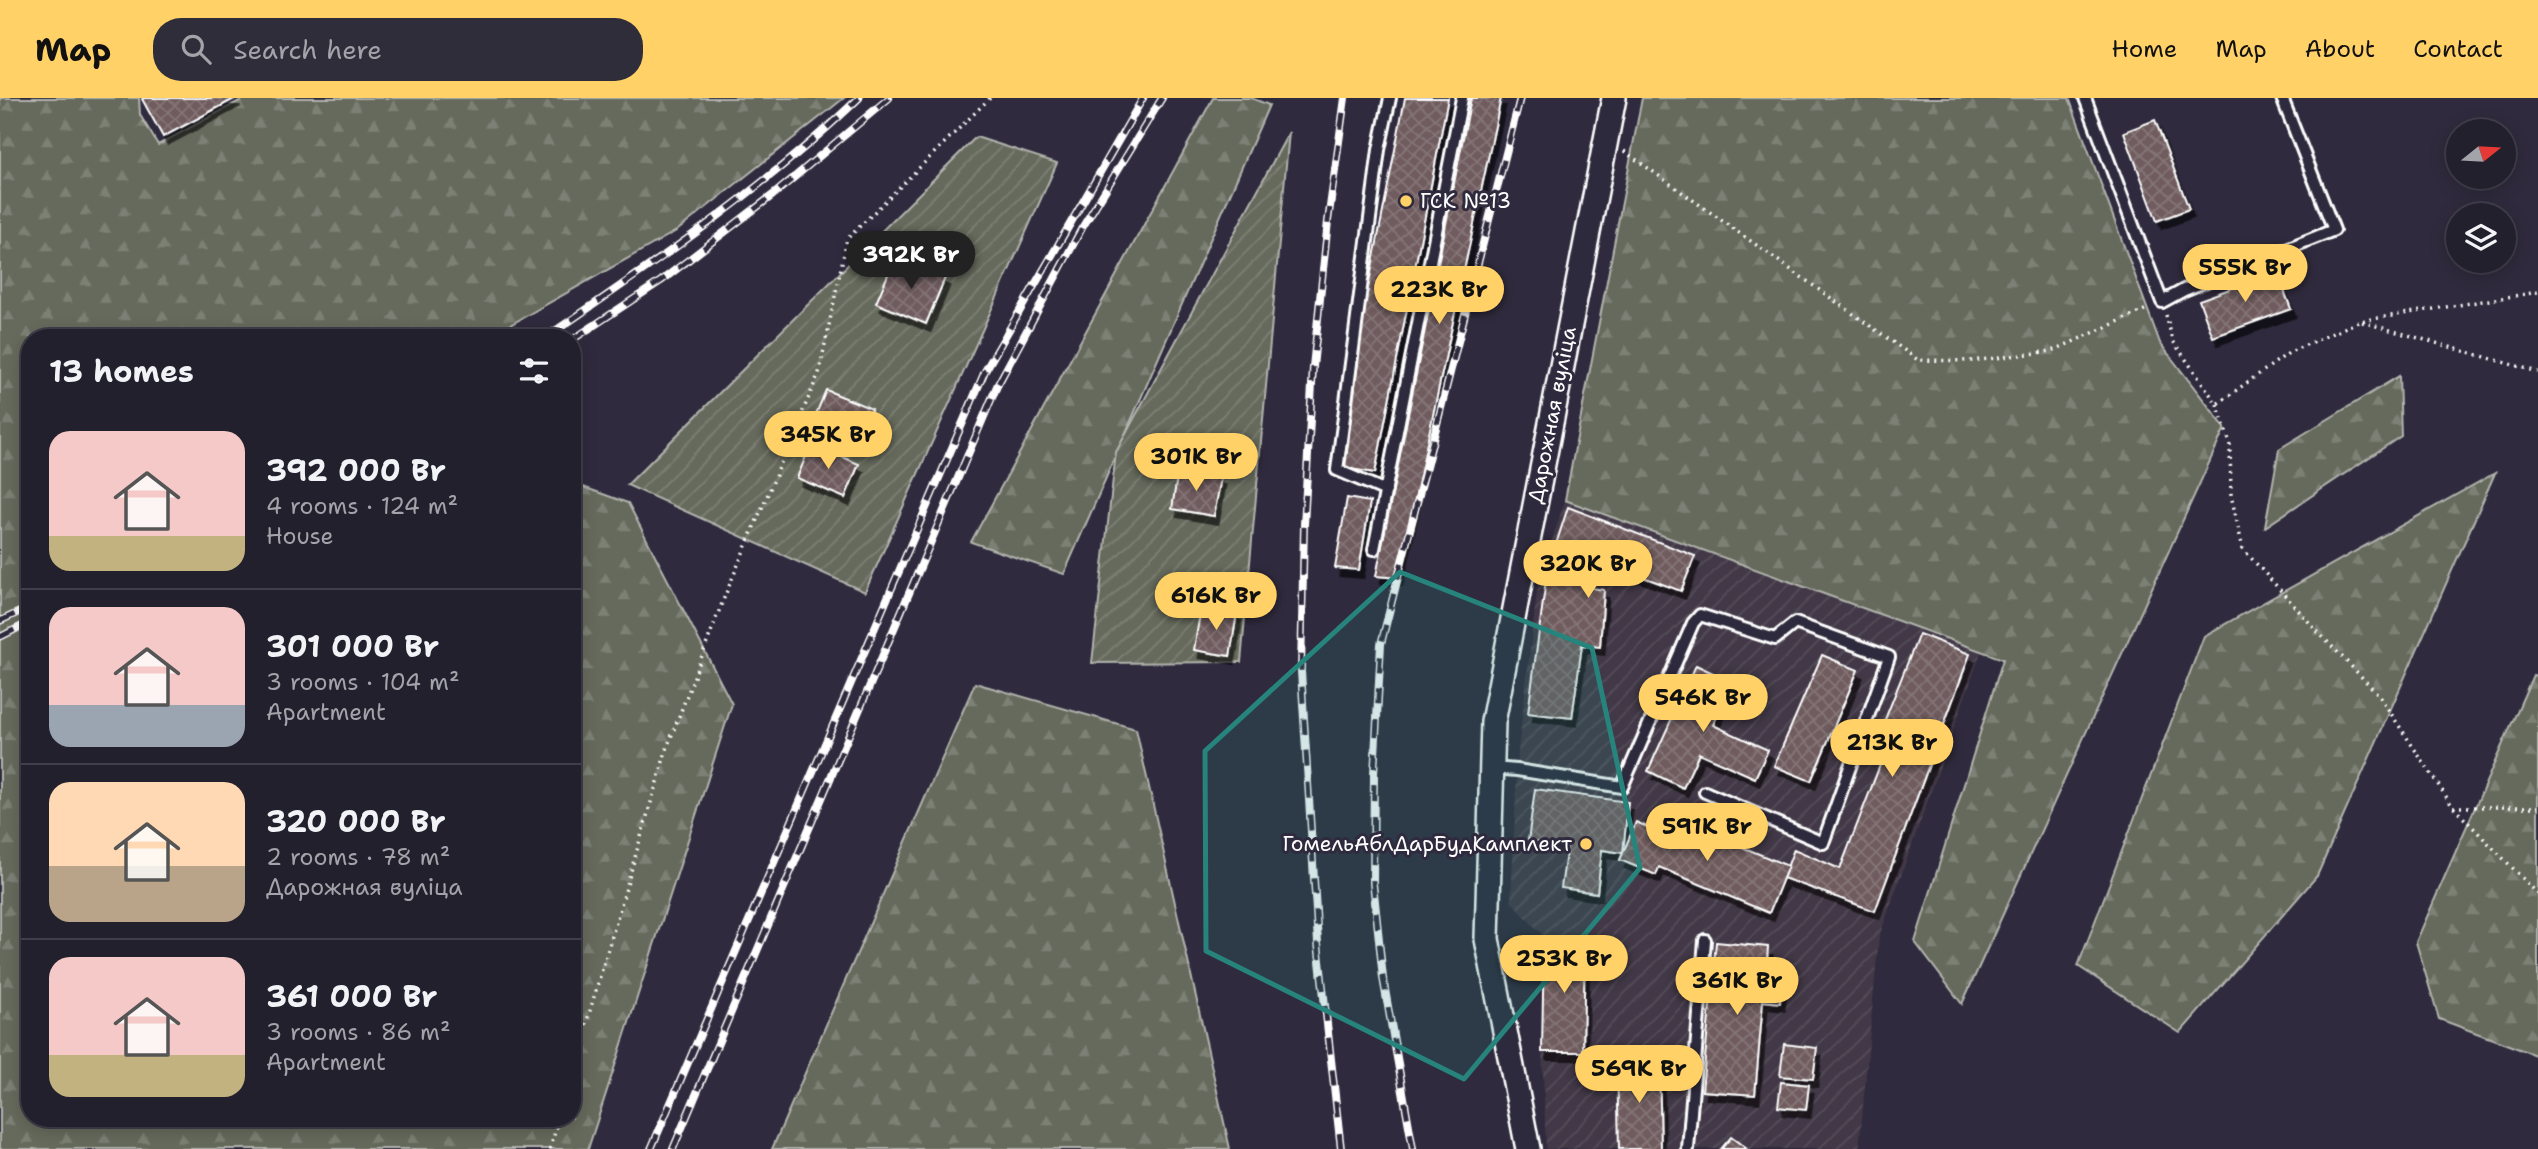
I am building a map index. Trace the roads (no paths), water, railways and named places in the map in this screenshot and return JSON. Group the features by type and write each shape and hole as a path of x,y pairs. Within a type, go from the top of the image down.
{"street":[{"name":"Дарожная вуліца","path":"1528,1149 1488,939 1493,722 1614,98"}],"lane":[{"path":"1386,491 1337,470 1379,150 1390,98"},
{"path":"1374,550 1462,98"},
{"path":"2085,98 2162,302 2184,290 2334,230 2282,98"},
{"path":"1492,768 1622,787 1693,623 1700,615 1775,639 1795,623 1889,657 1823,843 1705,792"},
{"path":"1688,1149 1705,940"}],"railway":[{"path":"558,329 667,254 746,194 859,98"},
{"path":"581,334 661,281 773,195 889,98"},
{"path":"651,1149 985,371 1143,98"},
{"path":"673,1149 997,386 1082,228 1162,98"},
{"path":"1341,1149 1318,943 1301,671 1304,525 1313,367 1328,221 1345,98"},
{"path":"1413,1149 1383,978 1373,883 1374,774 1381,644 1520,98"},
{"path":"0,621 21,611"},
{"path":"0,637 21,626"}],"place":[{"name":"ГСК №13","path":"1406,201"},
{"name":"ГомельАблДарБудКамплект","path":"1586,844"}]}
